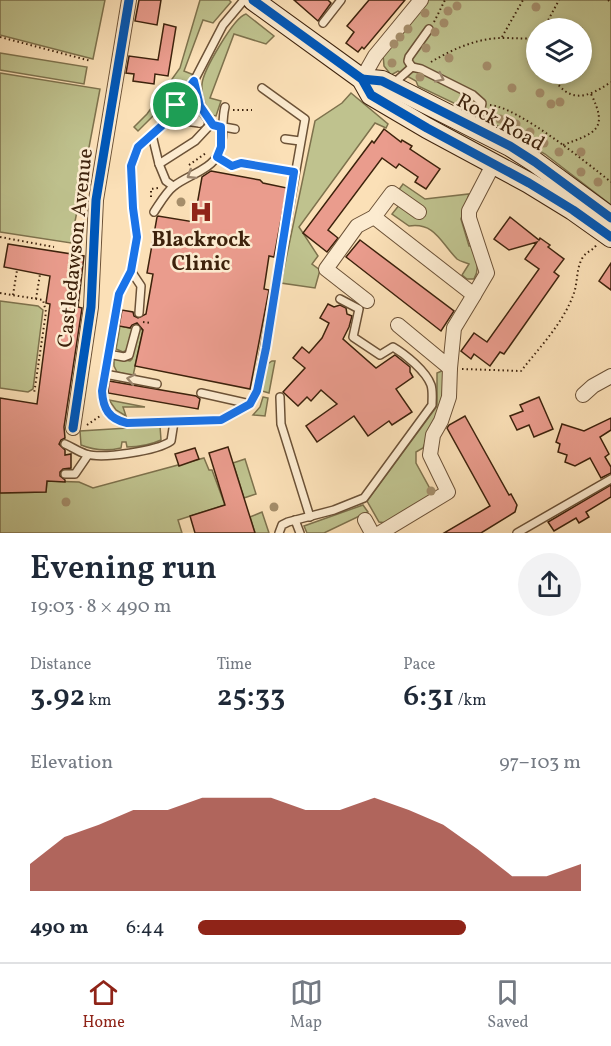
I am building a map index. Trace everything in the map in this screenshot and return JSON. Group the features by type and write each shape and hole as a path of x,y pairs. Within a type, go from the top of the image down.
{"main road":[{"name":"Rock Road","path":"253,0 362,78 371,95 609,229"},
{"name":"Rock Road","path":"362,78 391,85 535,162 609,229"},
{"path":"494,163 504,144"}],"street":[{"name":"Castledawson Avenue","path":"73,428 91,307 92,246 99,170 129,0"},
{"path":"362,78 375,56 419,2"},
{"path":"380,533 448,492 430,456 433,435 441,421 448,397 454,328 487,273 469,218 469,211 494,163"},
{"path":"367,301 326,269 357,226 374,217 392,193 419,212"},
{"path":"374,217 474,295"},
{"path":"398,325 450,368"},
{"path":"583,395 593,386 611,376"},
{"path":"365,520 372,533"}],"lane":[{"path":"199,123 190,100 195,84 223,25 244,0"},
{"path":"323,23 341,0"},
{"path":"412,68 408,61 409,57 429,29"},
{"path":"391,85 412,68 421,69 473,95 479,99 482,107 477,129"},
{"path":"195,84 185,94 166,122 138,147 131,166 137,237 131,271 119,294 102,403 106,412 117,421 127,423 221,420 250,404 257,391 305,119 262,88"},
{"path":"195,84 200,106 211,125"},
{"path":"154,212 173,186 217,157 221,147 221,127 227,109"},
{"path":"166,122 178,120 235,129"},
{"path":"159,164 195,141 211,125"},
{"path":"152,135 159,164 166,181 173,186"},
{"path":"285,139 300,141"},
{"path":"241,163 294,172"},
{"path":"131,271 141,286 139,313"},
{"path":"279,533 282,525 352,504 363,498 432,405 431,383 416,364 393,347 380,355 352,337 359,309 340,299"},
{"path":"108,354 124,357 129,355 136,329"},
{"path":"105,374 158,384"},
{"path":"201,393 250,404"},
{"path":"280,397 281,424 310,517"},
{"path":"65,444 88,455 126,453 167,444 173,437 174,422"},
{"path":"65,474 75,474 88,455"},
{"path":"517,533 611,479"},
{"path":"296,520 300,533"}],"path":[{"path":"429,29 445,0"},
{"path":"501,38 523,0"},
{"path":"549,18 559,0"},
{"path":"0,37 91,61"},
{"path":"431,62 453,49 478,41 526,38"},
{"path":"559,84 568,93 582,97 611,82"},
{"path":"563,145 586,136 598,125 601,119 591,94"},
{"path":"482,107 493,105 508,111 563,145 611,182"},
{"path":"227,109 252,110"},
{"path":"450,368 521,371 561,320 574,293 577,272 583,258 593,250 609,229"},
{"path":"0,237 54,247"},
{"path":"13,295 17,270"},
{"path":"36,299 39,274"},
{"path":"0,293 43,300 46,312 34,393"}],"green space":[{"path":"0,0 105,0 93,59 0,35"},
{"path":"200,0 229,0 231,2 213,23 203,20 184,71 194,75 138,131 134,127 147,114 180,68"},
{"path":"427,0 611,0 611,205 545,154 491,122 490,115 470,106 464,108 418,86 416,81 398,71 391,75 384,66 383,54"},
{"path":"246,14 274,36 266,44 234,34 210,98 221,101 216,116 211,115 203,96 204,77 227,34 234,24"},
{"path":"0,53 87,67 84,84 0,70"},
{"path":"0,73 100,89 71,243 0,232"},
{"path":"351,93 388,124 386,128 375,123 299,227 318,256 312,264 320,270 315,288 281,283 315,121 342,103"},
{"path":"403,184 425,199 469,194 461,219 469,246 477,262 474,279 467,279 462,275 469,264 457,259 431,230 425,227 409,226 392,214 400,204 398,191"},
{"path":"0,301 38,306 43,310 33,389 28,392 0,388"},
{"path":"120,326 134,329 129,349 123,352 116,349"},
{"path":"139,329 143,330 133,376 117,372 114,358 130,361 132,359"},
{"path":"275,361 269,393 262,391 266,365"},
{"path":"444,370 442,401 423,448 416,452 416,463 434,496 387,523 379,522 367,501 437,406 437,373"},
{"path":"263,397 268,398 265,416 253,415 260,407"},
{"path":"109,400 145,407 123,407 126,416 116,410"},
{"path":"160,426 161,440 149,444 127,447 126,442 122,442 121,448 106,450 81,445 80,431"},
{"path":"204,458 209,470 212,470 225,505 178,520 182,533 0,533 0,493 46,492 47,481 79,482 93,488"},
{"path":"245,459 256,494 244,498 233,463"},
{"path":"363,505 368,512 324,533 307,533 304,526"},
{"path":"262,512 269,533 255,533 250,517"}],"building":[{"path":"139,0 161,0 157,25 135,21"},
{"path":"294,0 328,0 331,3 318,21"},
{"path":"369,0 405,0 364,49 362,47 358,52 346,43 354,32 347,26"},
{"path":"164,24 176,27 168,76 155,74 154,84 133,81 134,74 126,73 129,56 158,60"},
{"path":"384,129 401,142 402,140 412,146 410,149 440,169 426,189 415,182 418,177 399,164 396,168 382,158 328,230 338,238 327,252 303,233 372,141 374,143"},
{"path":"211,171 260,180 263,183 287,188 274,257 269,256 264,289 269,290 250,389 135,366 143,330 137,323 130,328 119,326 122,310 133,312 138,318 146,314 153,274 147,273 157,217 194,222 202,177"},
{"path":"510,217 539,240 540,238 550,245 548,247 564,259 554,272 559,276 504,354 500,352 490,366 474,354 471,359 461,351 474,333 487,342 539,269 525,259 537,242 509,250 494,239"},
{"path":"360,240 454,311 441,331 346,257"},
{"path":"8,244 84,256 78,307 82,308 64,427 65,438 59,444 65,450 65,455 71,454 71,468 60,472 65,482 47,481 46,492 0,493 0,398 37,404 50,304 46,303 50,276 4,267"},
{"path":"611,263 611,290 599,281"},
{"path":"328,304 346,308 347,314 352,316 343,339 376,368 395,355 410,367 413,377 396,389 412,412 392,425 389,421 368,436 354,416 317,442 306,426 337,404 321,390 311,401 307,397 298,406 283,392 305,368 293,358 302,347 309,353 322,338 329,323 320,318"},
{"path":"109,381 196,396 200,399 198,409 108,393"},
{"path":"539,397 553,429 534,437 529,425 517,430 510,416 523,411 520,405"},
{"path":"465,416 509,495 511,494 517,505 515,512 481,533 444,533 490,506 447,428"},
{"path":"611,418 611,430 600,437 609,454 605,457 611,467 611,473 601,478 590,458 575,466 565,462 567,455 558,452 560,444 556,442 562,424 584,431"},
{"path":"228,447 255,533 195,533 190,516 225,505 209,453"},
{"path":"195,448 199,459 179,466 175,454"},
{"path":"611,485 611,497 586,512 589,517 579,523 576,518 554,531 548,522"}],"cycle path":[{"path":"73,428 91,307 96,200 129,0"},
{"path":"253,0 362,79 371,95 529,183 611,237"},
{"path":"362,79 382,81 510,146 611,218"}],"place":[{"name":"Blackrock Clinic","path":"201,212"}],"route":[{"path":"194,81 200,106 213,125 221,127 221,147 217,157 232,166 241,163 294,172 266,348 257,391 250,404 221,420 127,423 117,421 106,412 102,403 102,391 119,294 131,271 137,237 131,166 138,147 166,122 176,105 194,81"}]}
